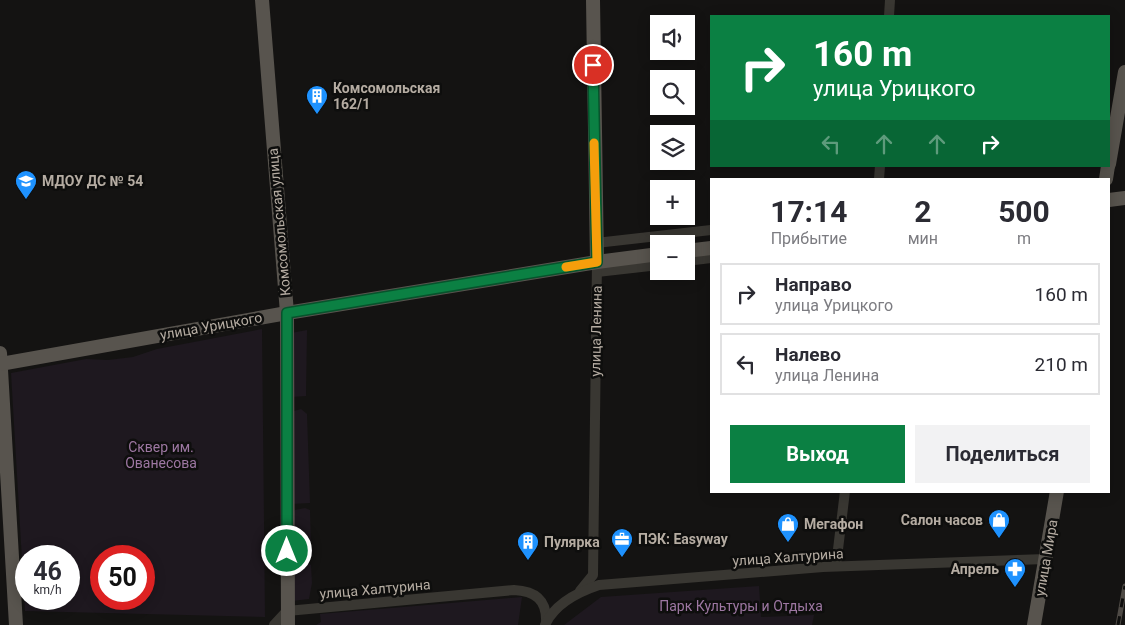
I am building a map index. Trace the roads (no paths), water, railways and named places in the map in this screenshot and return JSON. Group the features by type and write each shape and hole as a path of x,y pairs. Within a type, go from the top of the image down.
{"main road":[{"name":"Комсомольская улица","path":"262,0 287,313 288,618"},
{"name":"улица Ленина","path":"593,0 597,267"},
{"path":"1110,159 1125,72"},
{"path":"1110,200 1125,198"},
{"path":"695,250 710,248"},
{"name":"улица Урицкого","path":"0,360 287,313 597,267 650,256"},
{"path":"0,360 16,625"},
{"name":"улица Мира","path":"1034,625 1057,493"}],"street":[{"path":"889,15 890,0"},
{"path":"596,243 710,230"},
{"path":"695,260 710,258"},
{"name":"улица Урицкого","path":"597,267 650,265"},
{"name":"улица Ленина","path":"575,595 593,575 597,267"},
{"path":"836,566 845,493"},
{"name":"улица Халтурина","path":"545,624 560,605 575,595 599,585 836,566 1046,559"},
{"name":"улица Халтурина","path":"288,618 514,590 529,592 540,599 544,605 545,624"},
{"path":"274,625 288,618"}],"railway":[{"path":"1118,625 1125,586"}],"place":[{"name":"Комсомольская 162/1","path":"317,115"},
{"name":"МДОУ ДС № 54","path":"26,200"},
{"name":"Салон часов","path":"999,539"},
{"name":"Мегафон","path":"788,543"},
{"name":"ПЭК: Easyway","path":"622,558"},
{"name":"Пулярка","path":"528,561"},
{"name":"Апрель","path":"1015,588"}],"park label":[{"name":"Сквер им. Ованесова","path":"161,456"},
{"name":"Парк Культуры и Отдыха","path":"741,606"}]}
